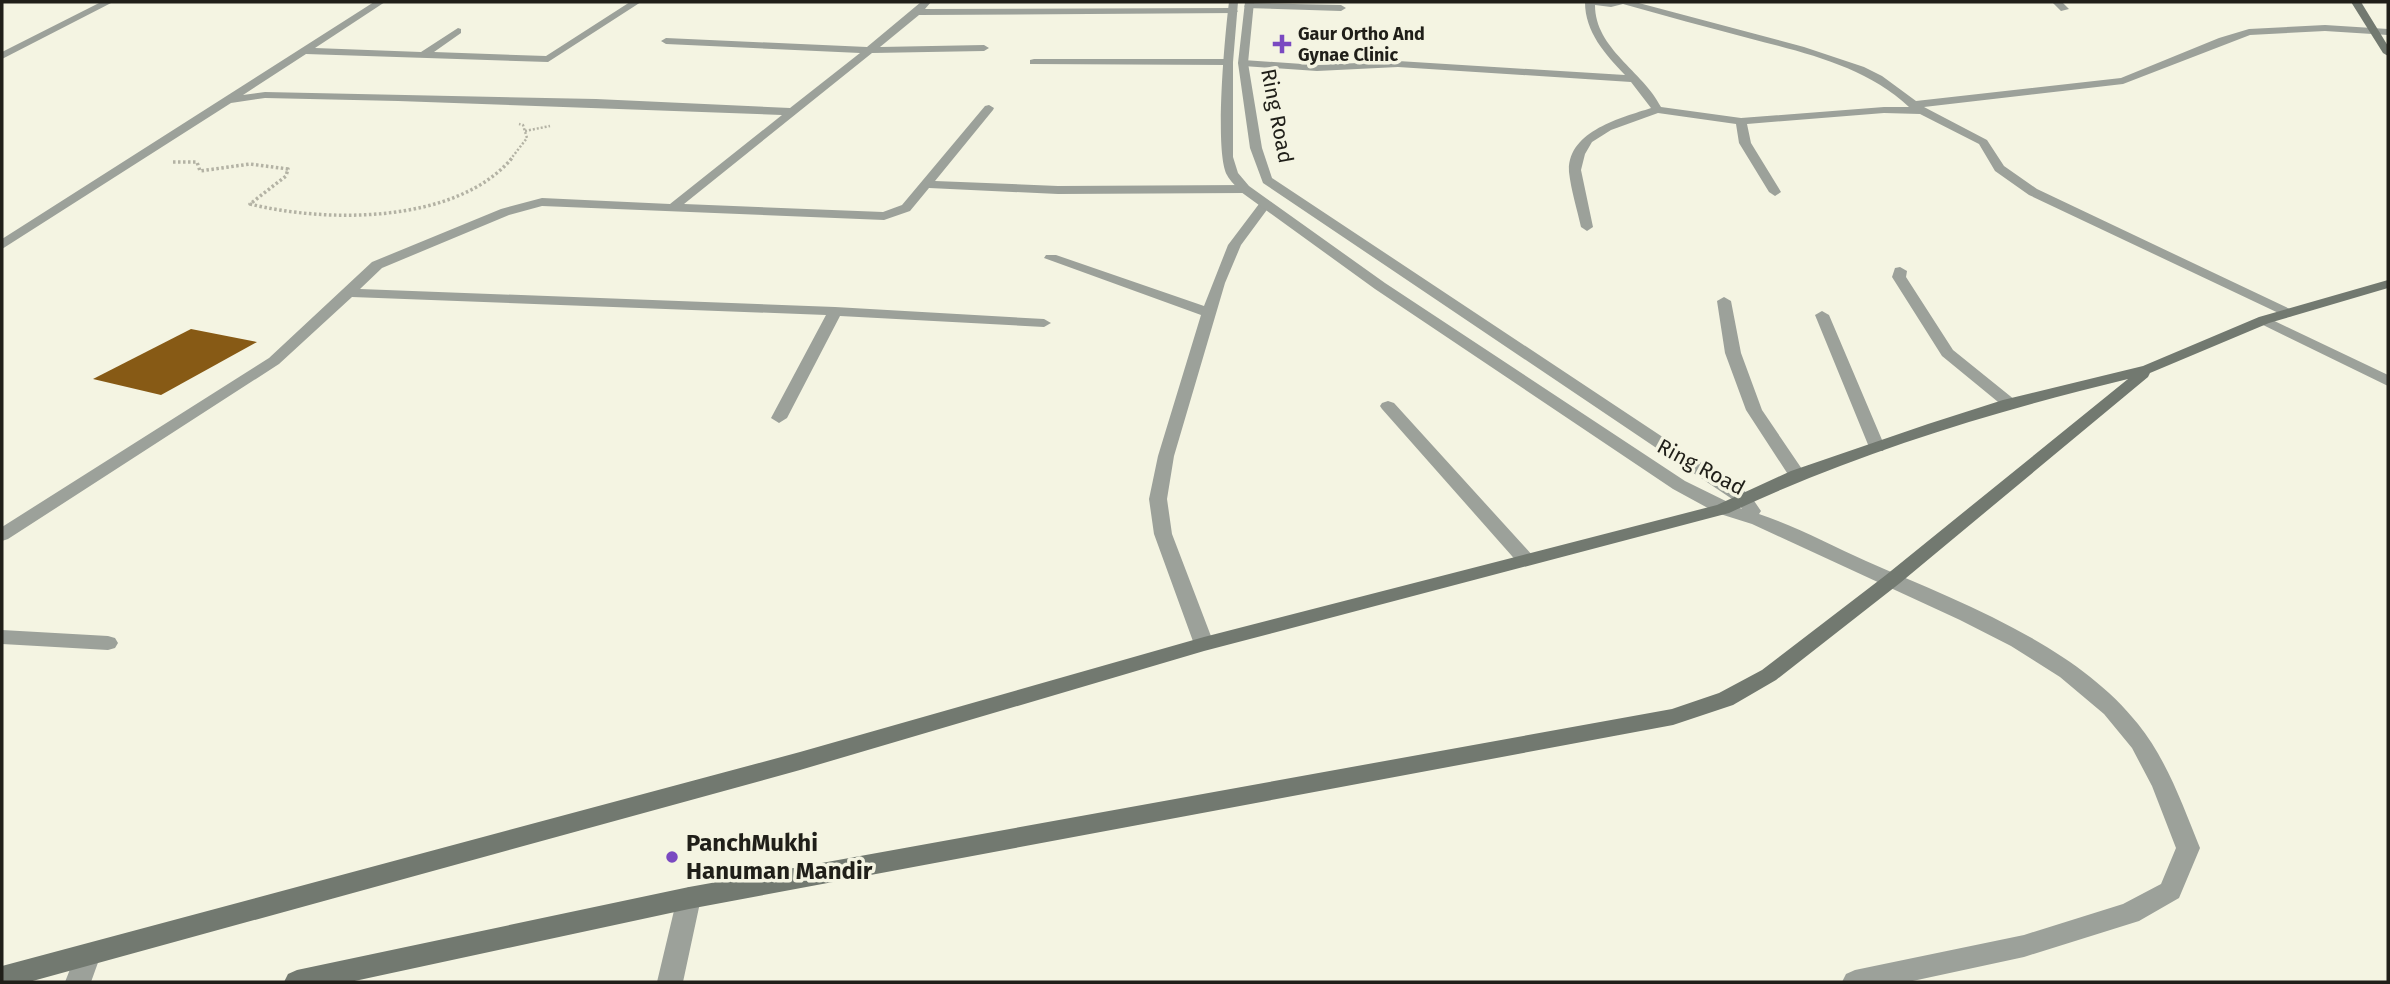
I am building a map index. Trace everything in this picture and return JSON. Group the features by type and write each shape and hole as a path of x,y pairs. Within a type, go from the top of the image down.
{"main road":[{"path":"2356,2 2388,53"},
{"path":"2,978 800,761 1204,644 1723,509 1797,475 1877,447 2010,403 2148,369 2264,320 2388,284"},
{"path":"297,982 689,898 1673,717 1726,699 1769,675 1893,579 2148,369"}],"street":[{"path":"2,56 108,2"},
{"path":"2,244 380,2"},
{"path":"304,51 548,59 636,2"},
{"path":"672,208 794,112 926,2"},
{"path":"1657,110 1651,98 1598,34 1592,23 1592,2 1624,2 1842,62 1878,79 1918,108 1983,142 1998,168 2033,192 2287,313"},
{"path":"1249,4 1341,9"},
{"name":"Ring Road","path":"1249,4 1236,63 1227,157 1232,174 1245,189 1380,286 1617,446 1723,509 1758,520"},
{"path":"917,12 1233,6"},
{"name":"Ring Road","path":"1233,6 1236,63 1256,148 1267,180 1744,499 1758,520"},
{"path":"1587,227 1575,170 1579,155 1588,140 1607,128 1657,110 1741,121 1918,108 2123,81 2222,40 2249,32 2312,28 2388,32"},
{"path":"424,55 458,31"},
{"path":"666,41 870,50 984,48"},
{"path":"1034,62 1236,63 1317,68 1398,64 1634,79"},
{"path":"226,100 265,95 509,99 794,112"},
{"path":"2,535 242,383 301,338 377,265 522,206 542,202 884,216 906,208 989,108"},
{"path":"1741,121 1745,143 1775,192"},
{"path":"926,184 1079,191 1245,189"},
{"path":"1204,644 1163,534 1158,499 1166,456 1226,261 1266,203"},
{"path":"1051,258 1209,313"},
{"path":"1900,271 1899,277 1947,353 2010,403"},
{"path":"349,293 835,311 1044,323"},
{"path":"1724,301 1733,353 1754,410 1797,475"},
{"path":"779,418 835,311"},
{"path":"1822,316 1877,447"},
{"path":"2264,320 2388,381"},
{"path":"1388,406 1526,560"},
{"path":"1758,520 1893,579 1986,624 2043,656 2091,691 2130,729 2163,784 2188,848 2171,891 2130,913 2024,946 1855,982"},
{"path":"2,637 108,643"},
{"path":"670,982 689,898"},
{"path":"78,982 87,957"}],"path":[{"path":"121,167 176,162 197,162 200,171 250,164 275,166 288,169 286,176 250,204 312,215 348,216 387,212 434,202 487,181 506,166 527,138 523,125 514,123"}],"building":[{"path":"191,329 257,342 161,395 93,379"}],"place":[{"name":"Gaur Ortho And Gynae Clinic","path":"1282,44"},
{"name":"PanchMukhi Hanuman Mandir","path":"672,857"}]}
